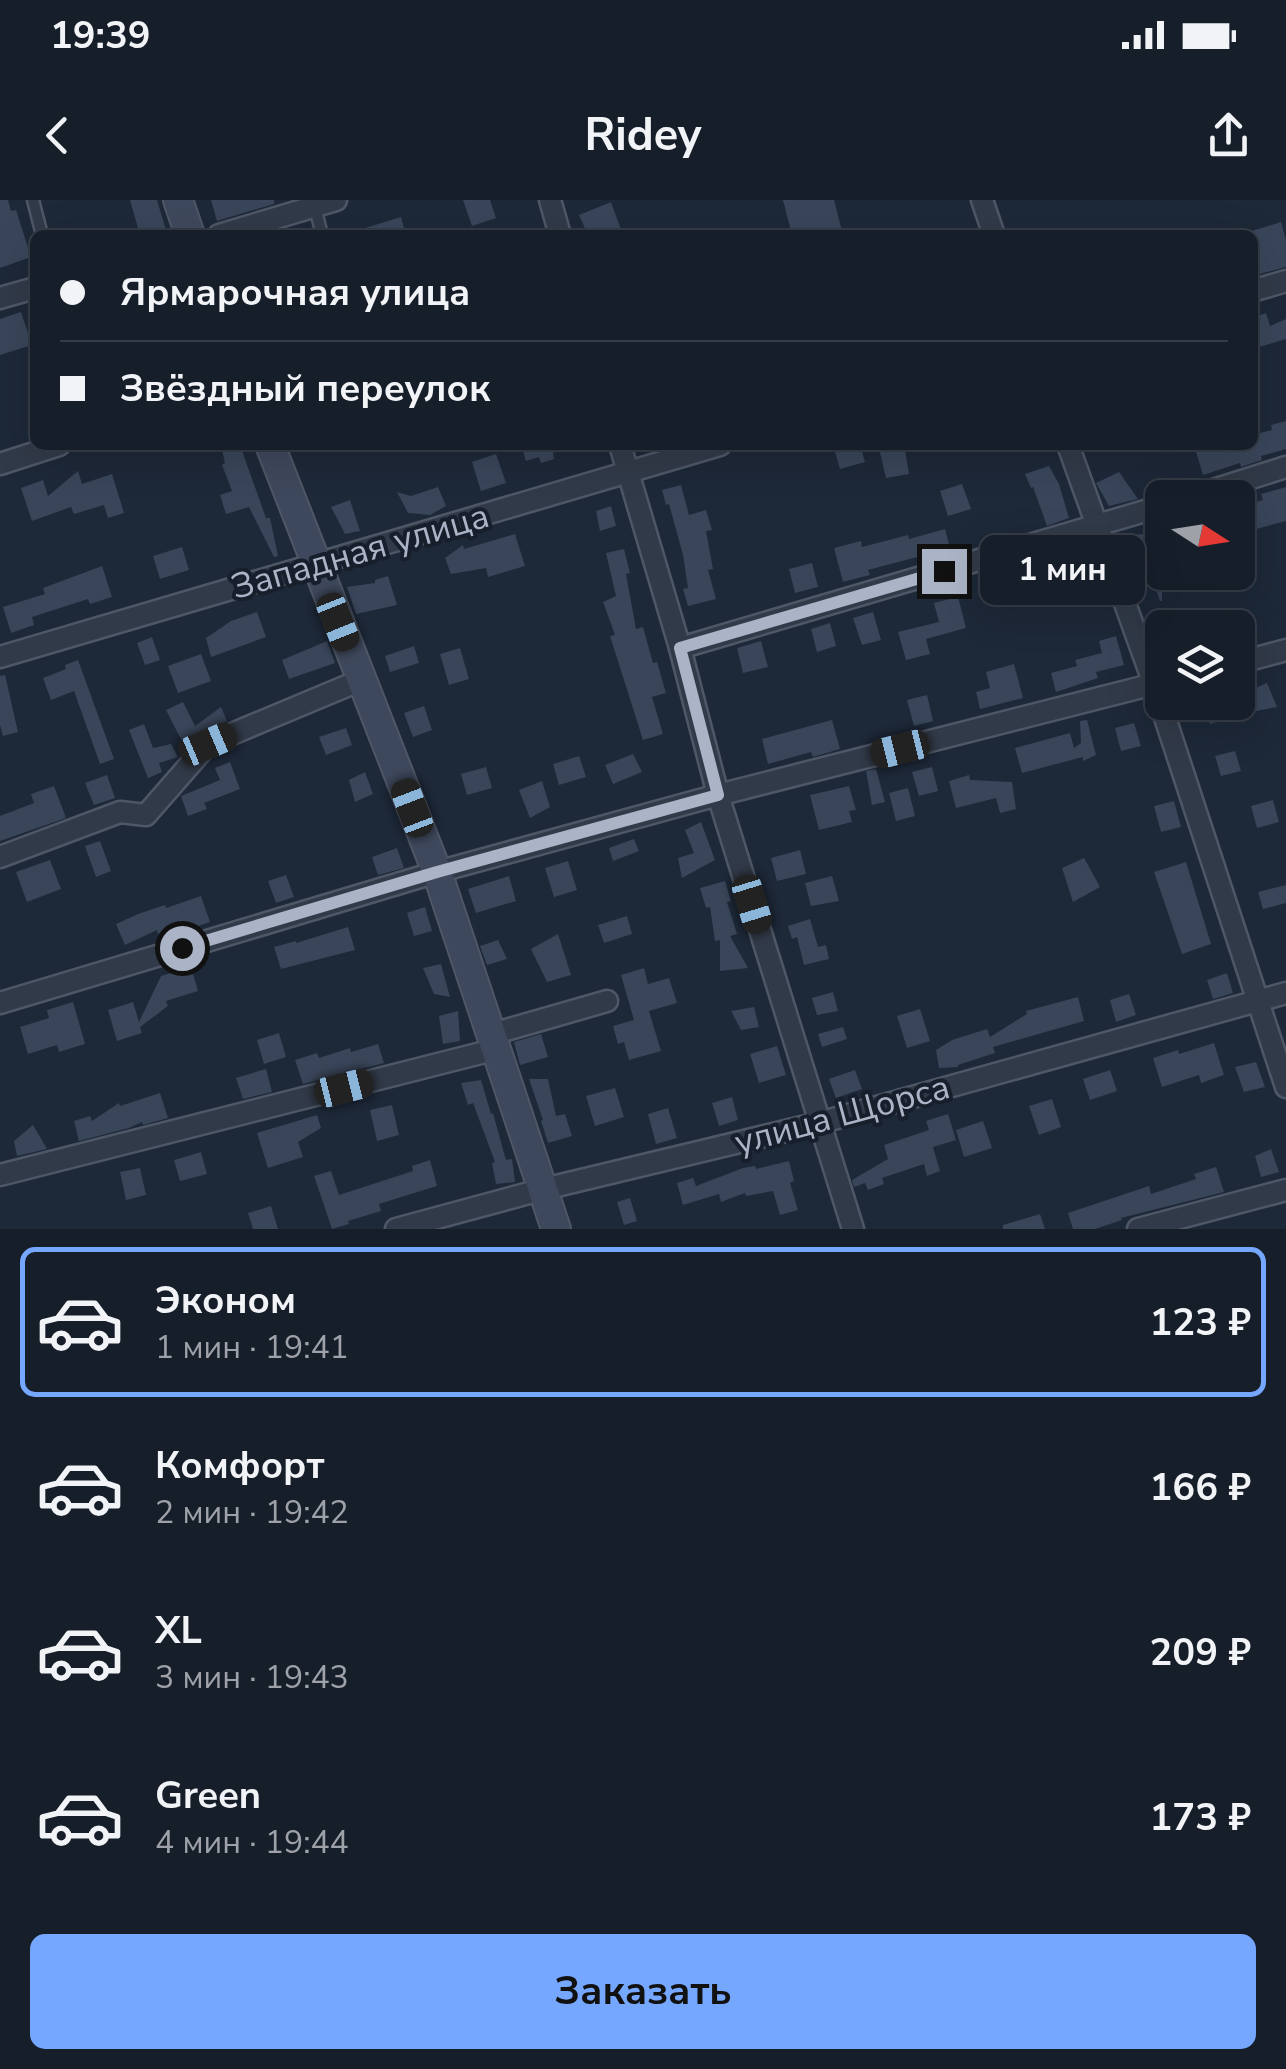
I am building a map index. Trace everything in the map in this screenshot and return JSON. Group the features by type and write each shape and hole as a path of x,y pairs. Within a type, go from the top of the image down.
{"street":[{"path":"178,200 188,230"},
{"path":"236,230 336,200"},
{"path":"550,200 559,230"},
{"path":"982,200 992,230"},
{"path":"1258,288 1286,281"},
{"path":"0,298 30,289"},
{"path":"0,464 43,450"},
{"path":"272,450 437,872 556,1229"},
{"path":"621,450 680,648 718,795 853,1229"},
{"name":"Западная улица","path":"0,657 703,450"},
{"path":"1070,450 1145,650"},
{"path":"1243,480 1286,466"},
{"path":"680,648 1145,511"},
{"path":"1255,658 1286,650"},
{"path":"0,857 120,812 146,814 208,744 361,680"},
{"path":"0,1003 437,872 718,795 1145,686"},
{"path":"1170,720 1286,1087"},
{"name":"улица Щорса","path":"396,1229 819,1123 1286,992"},
{"path":"0,1175 494,1042 607,1001"},
{"path":"1138,1229 1286,1190"}],"lane":[{"path":"33,200 41,230"},
{"path":"315,206 321,230"}],"building":[{"path":"0,200 8,200 11,211 16,210 30,257 0,268"},
{"path":"130,200 157,200 166,230 139,230"},
{"path":"211,200 274,200 274,204 217,221"},
{"path":"463,200 490,200 496,218 472,226"},
{"path":"783,200 834,200 842,230 791,230"},
{"path":"611,202 621,230 586,230 579,215"},
{"path":"401,217 405,230 359,230"},
{"path":"1281,222 1286,267 1258,274 1255,230"},
{"path":"21,312 30,346 0,355 0,319"},
{"path":"1266,313 1270,326 1286,319 1286,339 1259,347 1258,316"},
{"path":"1286,421 1286,449 1241,467 1240,463 1203,475 1196,450 1258,450 1258,434 1272,430 1271,425"},
{"path":"222,450 242,450 266,518 270,518 278,556 274,557 249,507 226,514 220,495 232,491 222,465"},
{"path":"523,450 562,450 553,453 554,459 541,463 539,457 526,461"},
{"path":"834,450 861,450 865,462 840,469"},
{"path":"879,450 905,450 909,474 886,478"},
{"path":"496,454 506,483 481,491 472,462"},
{"path":"1049,466 1069,518 1047,526 1025,474"},
{"path":"78,471 82,484 112,474 124,513 108,518 104,505 74,514 71,507 32,521 21,488 43,480 48,496"},
{"path":"1119,472 1138,499 1109,506 1096,483"},
{"path":"962,484 971,509 948,516 940,491"},
{"path":"681,485 689,515 706,510 712,530 706,531 713,569 708,570 716,599 688,606 683,589 688,588 683,555 662,490"},
{"path":"438,487 446,506 430,515 408,513 397,492 411,496"},
{"path":"1286,487 1286,521 1255,529 1255,502 1263,500 1261,494"},
{"path":"350,500 360,531 345,534 331,507"},
{"path":"611,506 616,526 600,531 596,511"},
{"path":"945,529 951,552 868,570 870,575 843,582 834,548 861,541 862,547 908,535 909,539"},
{"path":"515,534 525,566 488,577 486,568 451,574 445,558 463,545 464,549"},
{"path":"1145,534 1145,545 1130,550 1128,535"},
{"path":"1083,544 1089,565 1057,574 1052,553"},
{"path":"182,547 189,570 160,579 153,556"},
{"path":"624,549 636,629 643,627 666,693 652,697 663,734 643,740 603,602 616,596 606,553"},
{"path":"812,563 818,587 795,593 789,569"},
{"path":"102,566 112,597 90,604 88,599 32,617 34,625 11,633 3,607 45,594 43,588"},
{"path":"388,576 397,605 356,614 347,587 375,583"},
{"path":"958,597 966,628 926,639 930,654 906,660 898,632 939,622 934,603"},
{"path":"257,612 266,637 211,657 206,638 231,621"},
{"path":"873,612 881,640 862,645 853,618"},
{"path":"830,623 836,646 817,652 811,629"},
{"path":"1116,636 1124,665 1096,672 1098,678 1056,692 1051,673 1077,666 1075,660 1102,653 1099,641"},
{"path":"152,637 160,660 145,665 137,643"},
{"path":"327,641 335,663 289,679 282,660"},
{"path":"761,641 768,667 743,673 737,648"},
{"path":"414,646 419,663 390,672 385,656"},
{"path":"460,648 469,679 449,685 440,654"},
{"path":"201,654 211,681 178,693 168,666"},
{"path":"78,660 114,759 100,764 74,691 51,700 43,678"},
{"path":"1014,664 1023,698 980,709 976,692 990,688 986,672"},
{"path":"5,675 18,732 3,736 0,676"},
{"path":"1267,683 1277,707 1255,711 1255,688"},
{"path":"927,695 933,721 914,726 907,700"},
{"path":"183,702 195,726 221,707 227,721 202,732 185,747 166,710"},
{"path":"424,706 432,730 413,737 404,713"},
{"path":"832,720 840,749 768,764 762,739"},
{"path":"1087,720 1096,755 1022,773 1015,748 1070,733 1074,748 1081,743 1080,721"},
{"path":"1134,723 1141,746 1121,751 1115,728"},
{"path":"144,724 153,748 171,744 178,757 159,763 162,772 148,778 129,730"},
{"path":"346,728 352,745 326,755 319,737"},
{"path":"1235,751 1241,771 1221,776 1215,756"},
{"path":"633,754 642,772 613,784 605,765"},
{"path":"579,756 586,777 559,785 553,764"},
{"path":"230,762 240,789 204,803 207,809 188,816 181,796 220,780 215,768"},
{"path":"486,767 492,788 467,795 461,774"},
{"path":"932,767 938,791 919,796 912,772"},
{"path":"876,769 885,802 872,805 866,771"},
{"path":"365,772 373,794 355,802 349,780"},
{"path":"107,775 115,798 94,805 85,783"},
{"path":"969,775 970,780 1012,782 1016,809 1000,813 996,798 956,808 949,781"},
{"path":"542,781 550,807 530,818 519,790"},
{"path":"54,786 66,818 0,841 0,816 34,803 31,794"},
{"path":"849,786 856,810 849,811 852,822 819,830 810,795"},
{"path":"908,788 915,816 896,821 889,793"},
{"path":"1273,800 1279,822 1257,828 1251,806"},
{"path":"1174,801 1181,827 1161,832 1154,806"},
{"path":"701,822 715,860 682,878 678,858 694,853 685,830"},
{"path":"634,839 639,851 613,861 609,848"},
{"path":"100,841 111,871 96,877 85,846"},
{"path":"397,848 404,868 378,875 372,857"},
{"path":"800,850 806,874 777,881 771,858"},
{"path":"1084,858 1100,887 1073,902 1062,868"},
{"path":"50,860 61,889 27,902 16,872"},
{"path":"568,861 577,890 554,897 545,868"},
{"path":"1186,862 1211,944 1182,954 1154,872"},
{"path":"286,875 294,897 276,903 268,881"},
{"path":"509,876 516,901 476,913 468,889"},
{"path":"832,876 839,901 811,906 805,883"},
{"path":"725,881 737,934 730,936 748,968 720,971 720,940 715,941 710,907 706,908 700,888"},
{"path":"1286,885 1286,903 1263,909 1258,892"},
{"path":"201,896 210,922 187,930 186,925 158,934 157,930 125,945 116,924"},
{"path":"425,907 432,931 414,936 407,913"},
{"path":"627,916 632,934 604,943 598,925"},
{"path":"810,919 818,947 826,945 829,959 804,965 797,937 792,939 788,926"},
{"path":"348,927 355,950 281,969 274,947"},
{"path":"558,934 571,975 547,982 531,949"},
{"path":"498,940 507,959 487,965 480,946"},
{"path":"441,964 450,997 434,994 423,968"},
{"path":"191,967 198,991 166,1001 168,1006 140,1027 142,1033 117,1041 108,1010 133,1002 139,1022 161,976"},
{"path":"644,968 648,984 669,978 677,1003 649,1011 661,1051 629,1060 624,1042 618,1044 613,1026 634,1020 621,975"},
{"path":"1227,973 1233,993 1213,999 1207,980"},
{"path":"833,992 838,1011 817,1015 812,998"},
{"path":"1129,994 1136,1015 1116,1022 1110,1000"},
{"path":"1078,997 1084,1021 993,1047 995,1053 958,1067 939,1068 936,1050 952,1040 987,1029 990,1037 1027,1014 1026,1011"},
{"path":"73,1002 85,1044 59,1052 57,1045 28,1054 20,1027 49,1018 47,1010"},
{"path":"754,1007 759,1027 741,1030 731,1011"},
{"path":"920,1009 930,1041 907,1048 897,1016"},
{"path":"458,1011 460,1041 443,1044 439,1016"},
{"path":"843,1027 847,1039 822,1047 818,1034"},
{"path":"279,1033 286,1057 264,1064 257,1040"},
{"path":"541,1034 548,1057 520,1065 514,1042"},
{"path":"1214,1043 1224,1075 1201,1083 1199,1075 1162,1087 1153,1058"},
{"path":"378,1044 384,1063 303,1084 295,1060"},
{"path":"777,1046 786,1075 759,1083 750,1054"},
{"path":"1256,1062 1265,1087 1244,1092 1235,1067"},
{"path":"266,1069 272,1092 243,1099 236,1078"},
{"path":"855,1070 862,1089 836,1098 829,1079"},
{"path":"1110,1070 1117,1091 1090,1100 1083,1079"},
{"path":"529,1079 548,1079 556,1116 565,1114 572,1136 548,1143"},
{"path":"481,1080 506,1160 512,1159 515,1182 496,1184 492,1163 495,1162 473,1103 468,1105 461,1083"},
{"path":"615,1088 624,1117 595,1126 586,1096"},
{"path":"160,1093 168,1118 79,1141 74,1121 90,1116 92,1121 119,1103 120,1106"},
{"path":"732,1097 738,1120 719,1126 712,1103"},
{"path":"1052,1099 1061,1127 1039,1135 1029,1106"},
{"path":"392,1105 399,1135 377,1141 370,1110"},
{"path":"668,1108 677,1138 656,1144 648,1114"},
{"path":"948,1114 956,1140 933,1147 940,1171 927,1176 924,1164 882,1178 884,1184 868,1190 865,1183 854,1187 852,1180 888,1159 884,1145 929,1130 926,1121"},
{"path":"317,1115 321,1128 298,1142 303,1157 268,1168 257,1133"},
{"path":"983,1121 992,1148 964,1157 956,1130"},
{"path":"33,1125 47,1149 17,1156 14,1141"},
{"path":"1271,1149 1279,1172 1261,1177 1255,1156"},
{"path":"201,1152 207,1174 180,1181 174,1160"},
{"path":"430,1160 437,1186 379,1204 381,1211 332,1229 314,1176 331,1171 339,1195 413,1171 412,1166"},
{"path":"789,1161 798,1210 780,1215 773,1191 746,1196 745,1193 721,1202 719,1194 683,1205 677,1183 693,1178 696,1186 743,1168"},
{"path":"1216,1167 1224,1192 1121,1218 1095,1229 1073,1229 1068,1213 1149,1186 1151,1194 1196,1179 1194,1174"},
{"path":"140,1168 146,1195 126,1200 120,1172"},
{"path":"630,1198 637,1221 624,1225 617,1202"},
{"path":"271,1206 278,1229 253,1229 248,1213"},
{"path":"1040,1214 1045,1229 1003,1229 1003,1225"}],"route":[{"path":"182,948 437,872 718,795 680,648 944,571"}]}
